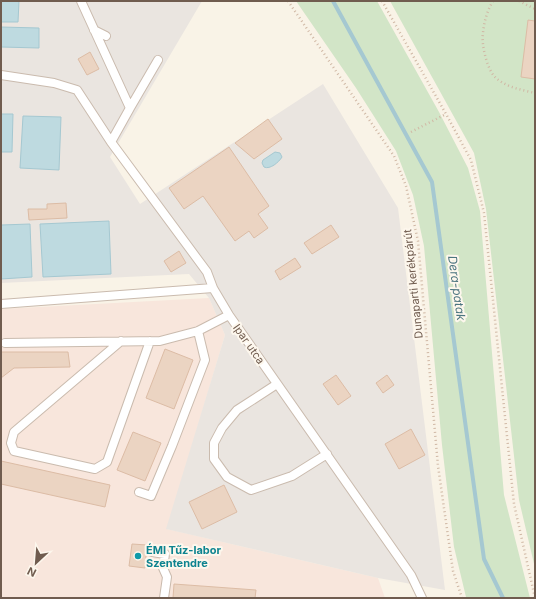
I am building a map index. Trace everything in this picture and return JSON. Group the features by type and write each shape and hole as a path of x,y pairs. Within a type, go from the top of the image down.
{"lane":[{"path":"81,1 130,108"},
{"path":"94,30 106,36"},
{"path":"111,142 158,60"},
{"name":"Ipar utca","path":"1,75 54,83 77,90 111,142 207,272 213,288 229,314 411,574 422,598"},
{"path":"1,304 213,288"},
{"path":"5,343 160,341 198,331 229,314"},
{"path":"140,492 151,496 205,360 198,331"},
{"path":"121,341 14,432 11,443 14,451 96,469 107,462 150,341"},
{"path":"277,384 237,410 222,428 214,443 214,459 227,477 251,490 292,476 326,454"},
{"path":"152,552 165,554 163,568 167,577 164,598"}],"path":[{"name":"Dunaparti kerékpárút","path":"288,1 394,156 406,186 418,241 438,466 453,571 462,598"},
{"path":"382,1 471,160 484,213 514,504 535,598"},
{"path":"492,1 488,10 482,35 487,61 495,76 507,85 535,93"},
{"path":"518,1 535,9"},
{"path":"411,132 446,114"}],"shaded area":[{"path":"1,1 202,1 110,157 140,204 323,84 398,208 445,590 378,578 166,529 225,335 209,298 189,274 1,283"},
{"path":"209,298 225,335 167,529 378,578 385,598 1,598 1,309"}],"green space":[{"path":"296,1 377,1 439,112 468,168 480,211 504,495 530,598 466,597 454,547 442,445 424,246 413,195 396,151 356,88"},
{"path":"390,1 535,1 535,568 519,500 486,209 474,153"}],"water":[{"path":"1,1 19,1 18,22 1,22"},
{"path":"1,27 39,28 39,48 1,47"},
{"path":"1,114 13,114 12,152 1,152"},
{"path":"23,116 61,117 59,170 20,168"},
{"path":"275,152 280,153 282,157 281,159 272,166 266,168 264,167 262,163 263,160"},
{"path":"109,221 111,274 43,277 40,224"},
{"path":"30,224 32,277 1,279 1,225"}],"building":[{"path":"528,20 535,21 535,79 521,77"},
{"path":"90,52 99,69 87,75 78,59"},
{"path":"268,119 282,139 254,159 235,143"},
{"path":"229,147 269,206 258,214 268,228 254,238 249,231 235,241 203,196 184,209 169,188"},
{"path":"66,203 67,218 29,220 28,209 47,209 47,204"},
{"path":"331,225 339,237 312,254 304,243"},
{"path":"179,251 186,263 171,272 164,261"},
{"path":"295,258 301,267 280,280 275,271"},
{"path":"165,349 193,360 174,409 146,398"},
{"path":"1,352 68,352 70,367 14,368 1,378"},
{"path":"336,375 351,396 338,405 323,384"},
{"path":"387,375 394,385 383,393 376,383"},
{"path":"411,429 425,455 399,469 385,444"},
{"path":"133,432 161,443 145,481 117,470"},
{"path":"1,461 110,485 105,507 1,484"},
{"path":"224,485 237,512 202,529 189,502"},
{"name":"ÉMI Tűz-labor Szentendre","path":"132,544 147,545 145,568 129,566"},
{"path":"174,584 256,590 255,598 173,598"}],"waterway":[{"name":"Dera-patak","path":"333,1 432,182 484,559 503,598"}],"place":[{"name":"ÉMI Tűz-labor Szentendre","path":"138,556"}]}
